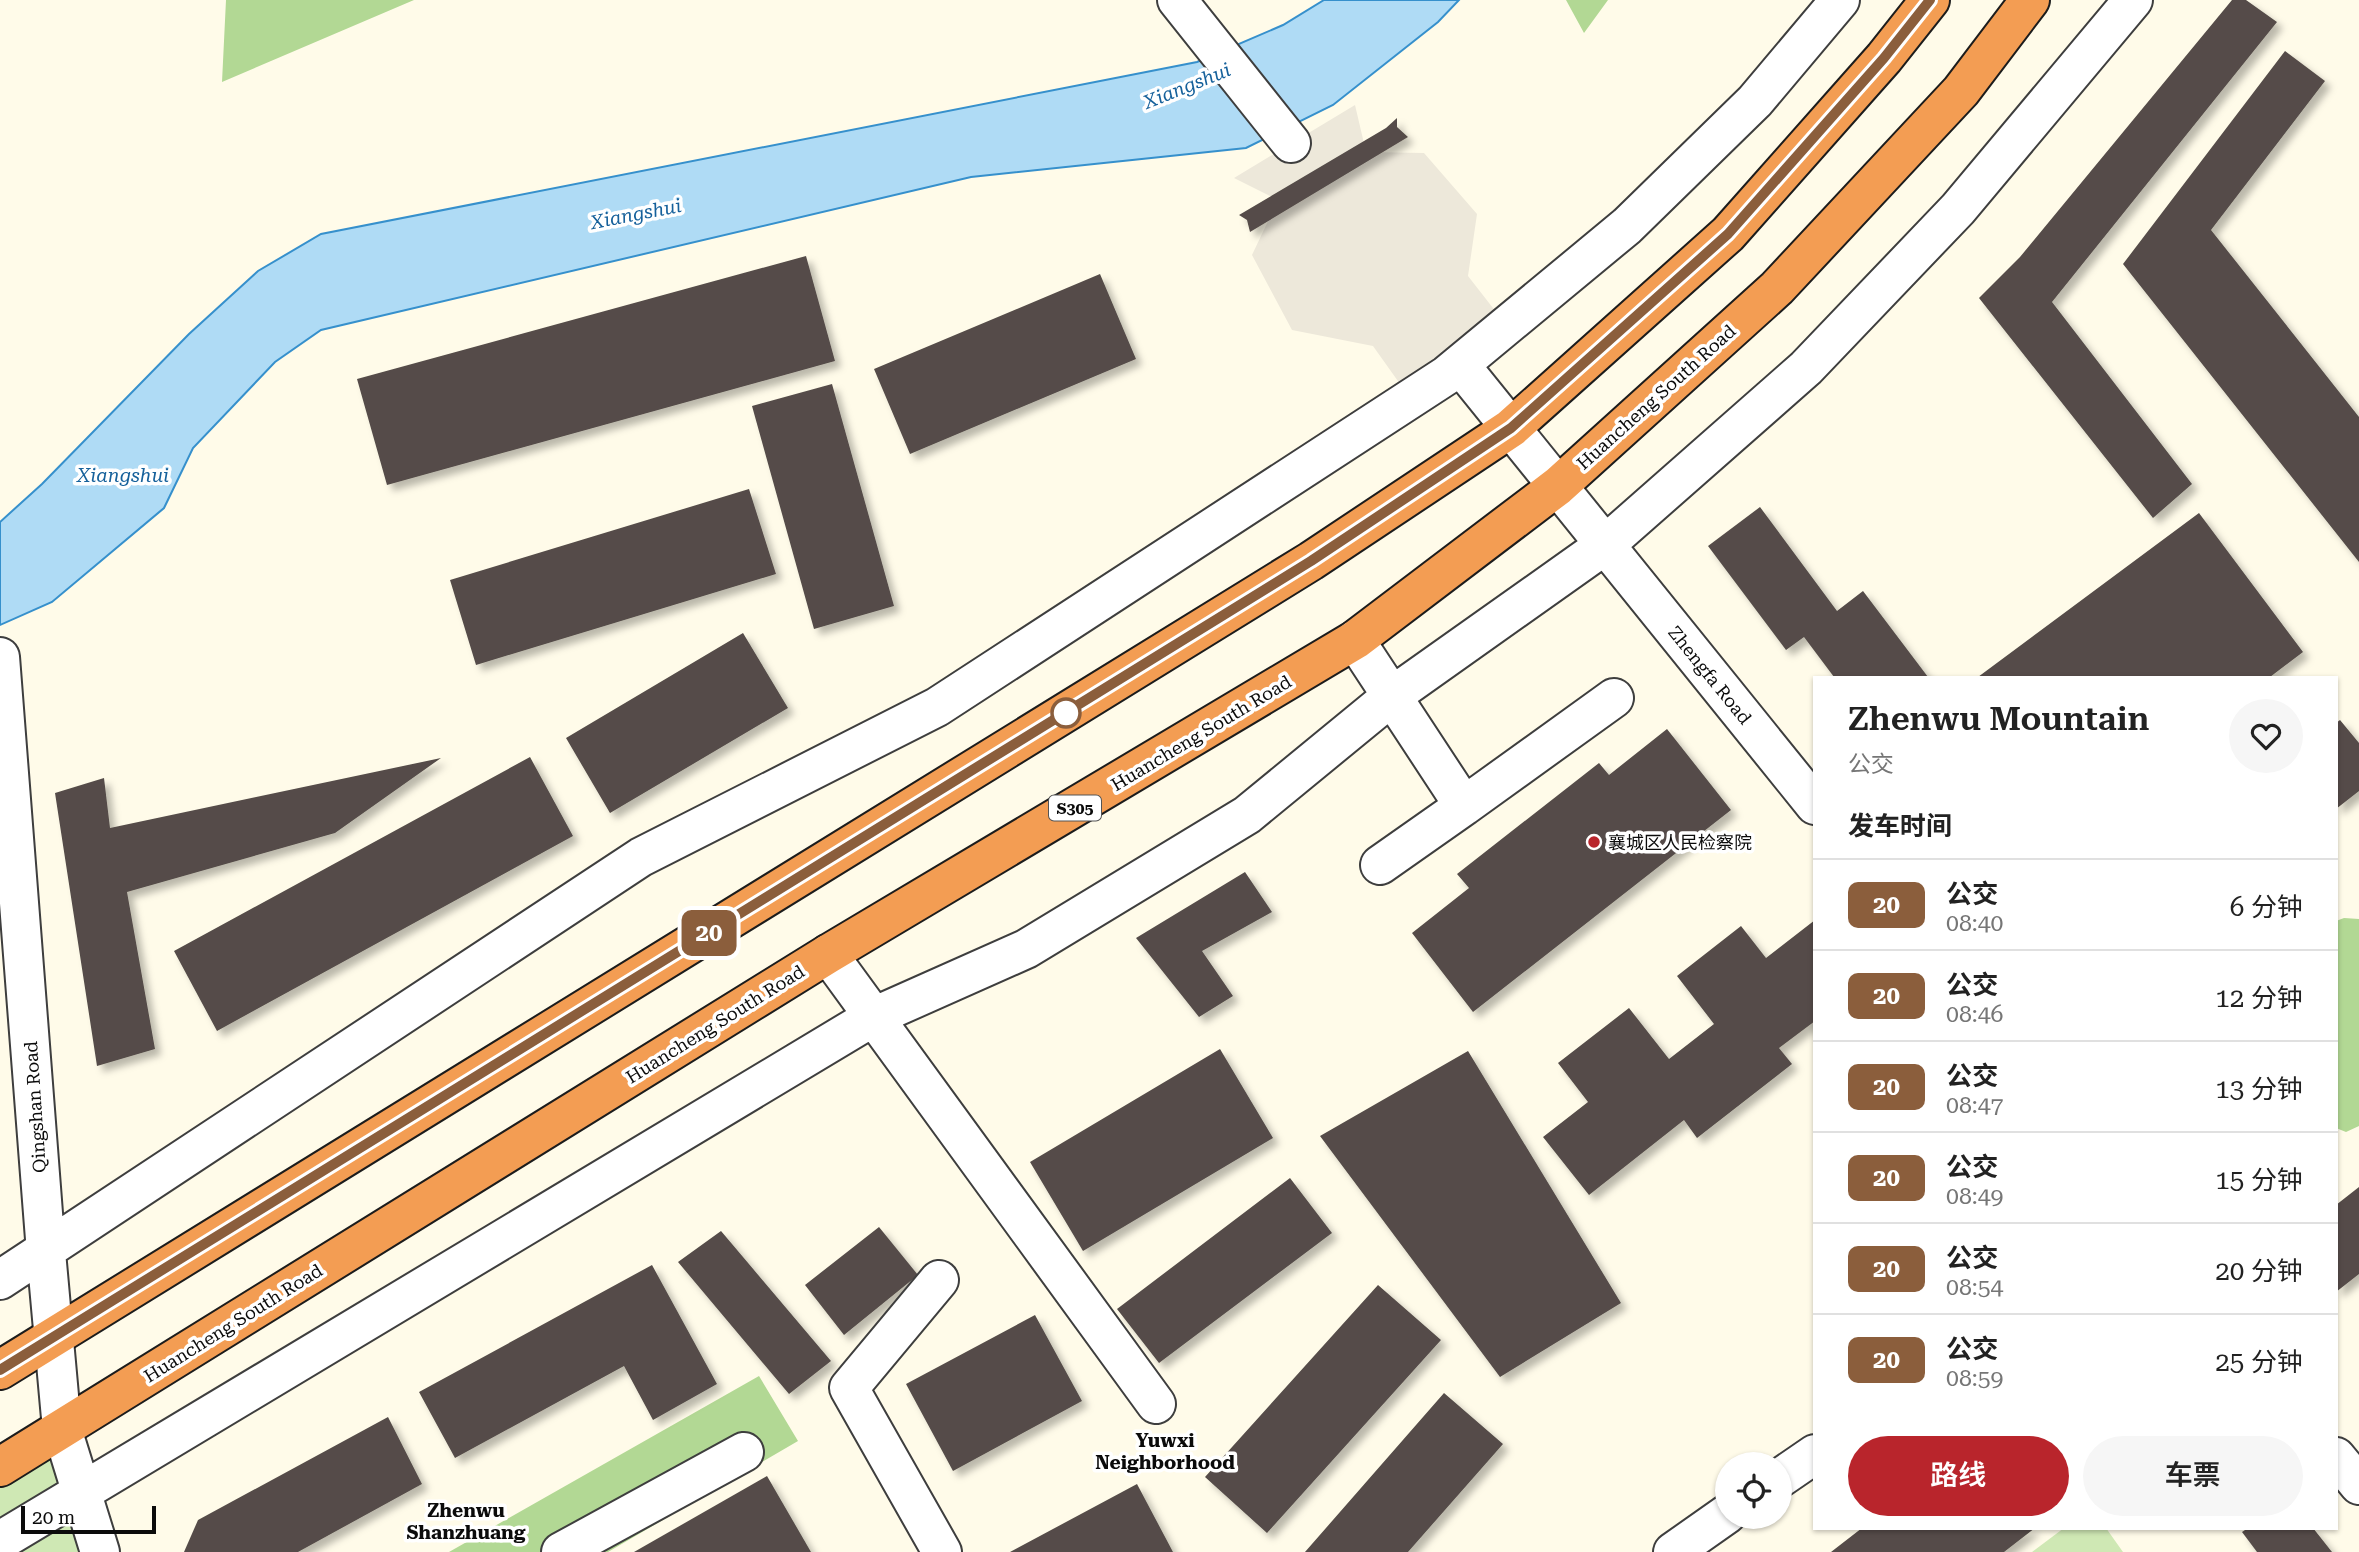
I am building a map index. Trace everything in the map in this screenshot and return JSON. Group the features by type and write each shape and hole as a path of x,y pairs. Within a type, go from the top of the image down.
{"highway":[{"path":"0,1370 1311,561 1511,428 1728,234 1884,58 1930,0"},
{"name":"Huancheng South Road","path":"0,1467 828,954 1355,640 1558,486 1777,288 1961,91 2031,0"}],"street":[{"path":"1177,0 1292,143"},
{"path":"0,1280 641,857 937,707 1460,365 1627,226 1755,101 1840,0"},
{"path":"0,1541 873,1017 1026,949 1247,816 1392,696 1605,545 1806,368 1958,209 2133,0"},
{"name":"Zhengfa Road","path":"1460,365 1813,803"},
{"path":"1355,640 1464,806"},
{"name":"Qingshan Road","path":"1,660 62,1429 100,1552"},
{"path":"1380,865 1614,698"},
{"path":"828,954 1156,1404"},
{"path":"940,1280 849,1388 942,1552"},
{"path":"561,1552 744,1452"},
{"path":"1792,1470 1813,1455"},
{"path":"2338,1459 2359,1485"},
{"path":"1673,1552 1715,1522"}],"green space":[{"path":"226,0 414,0 222,82"},
{"path":"1566,0 1608,0 1584,33"},
{"path":"2359,919 2359,1126 2346,1132 2338,1129 2338,920"},
{"path":"759,1376 798,1441 608,1552 449,1552"},
{"path":"62,1429 101,1552 0,1552 0,1467"},
{"path":"2061,1530 2107,1530 2123,1552 2032,1552"}],"shaded area":[{"path":"1355,105 1366,152 1424,153 1477,214 1468,276 1507,326 1410,398 1373,346 1292,330 1252,255 1278,200 1234,178"}],"water":[{"name":"Xiangshui","path":"1324,0 1459,0 1438,22 1333,105 1246,148 971,177 321,330 275,362 193,448 164,508 52,602 0,625 0,522 42,484 189,334 258,271 321,234 1197,62 1283,25"}],"building":[{"path":"2232,0 2246,0 2277,22 2052,302 2192,484 2153,518 1979,298 2020,257"},
{"path":"2285,51 2325,81 2211,230 2359,417 2359,562 2123,264"},
{"path":"1397,118 1397,127 1408,137 1250,232 1247,220 1239,215 1386,128"},
{"path":"806,256 835,361 387,485 357,379"},
{"path":"1100,274 1136,359 910,454 874,369"},
{"path":"832,384 894,606 814,629 752,406"},
{"path":"749,489 776,574 476,665 450,580"},
{"path":"1760,507 1837,611 1863,591 1927,676 1833,676 1804,637 1786,650 1708,546"},
{"path":"2199,513 2303,652 2271,676 1979,676"},
{"path":"743,633 788,708 610,813 566,738"},
{"path":"2340,720 2359,743 2359,791 2338,807"},
{"name":"襄城区人民检察院","path":"1667,729 1731,810 1473,1012 1412,933 1469,888 1457,874 1599,763 1609,775"},
{"path":"530,757 573,836 217,1031 174,951"},
{"path":"441,758 335,833 127,892 155,1049 97,1066 55,793 104,778 110,828"},
{"path":"1245,872 1272,912 1202,951 1233,996 1199,1017 1136,938"},
{"path":"1813,922 1813,1022 1779,1048 1792,1064 1697,1138 1684,1120 1589,1195 1543,1137 1588,1102 1558,1063 1629,1008 1669,1059 1714,1024 1677,976 1741,926 1766,958"},
{"path":"1220,1049 1273,1138 1083,1251 1030,1162"},
{"path":"1468,1051 1621,1303 1500,1377 1320,1136"},
{"path":"1290,1178 1332,1233 1159,1363 1117,1309"},
{"path":"2359,1187 2359,1274 2338,1290 2338,1203"},
{"path":"879,1227 918,1275 844,1335 805,1285"},
{"path":"721,1231 831,1361 789,1394 678,1262"},
{"path":"652,1265 717,1384 653,1420 624,1366 455,1458 419,1392"},
{"path":"1378,1285 1441,1340 1267,1533 1205,1477"},
{"path":"1035,1315 1082,1401 953,1471 906,1384"},
{"path":"1444,1393 1503,1444 1408,1552 1305,1552"},
{"path":"388,1417 422,1484 298,1552 184,1552 198,1520"},
{"path":"767,1476 811,1552 634,1552"},
{"path":"1137,1484 1173,1552 1010,1552"},
{"path":"1859,1530 2032,1530 2004,1552 1831,1552"},
{"path":"2315,1530 2332,1552 2257,1552 2242,1532"}],"bus line":[{"name":"20","path":"0,1370 1311,561 1511,428 1728,234 1884,58 1930,0"}],"place":[{"name":"襄城区人民检察院","path":"1594,842"}],"district":[{"name":"Yuwxi Neighborhood","path":"1165,1451"},
{"name":"Zhenwu Shanzhuang","path":"466,1521"}]}
